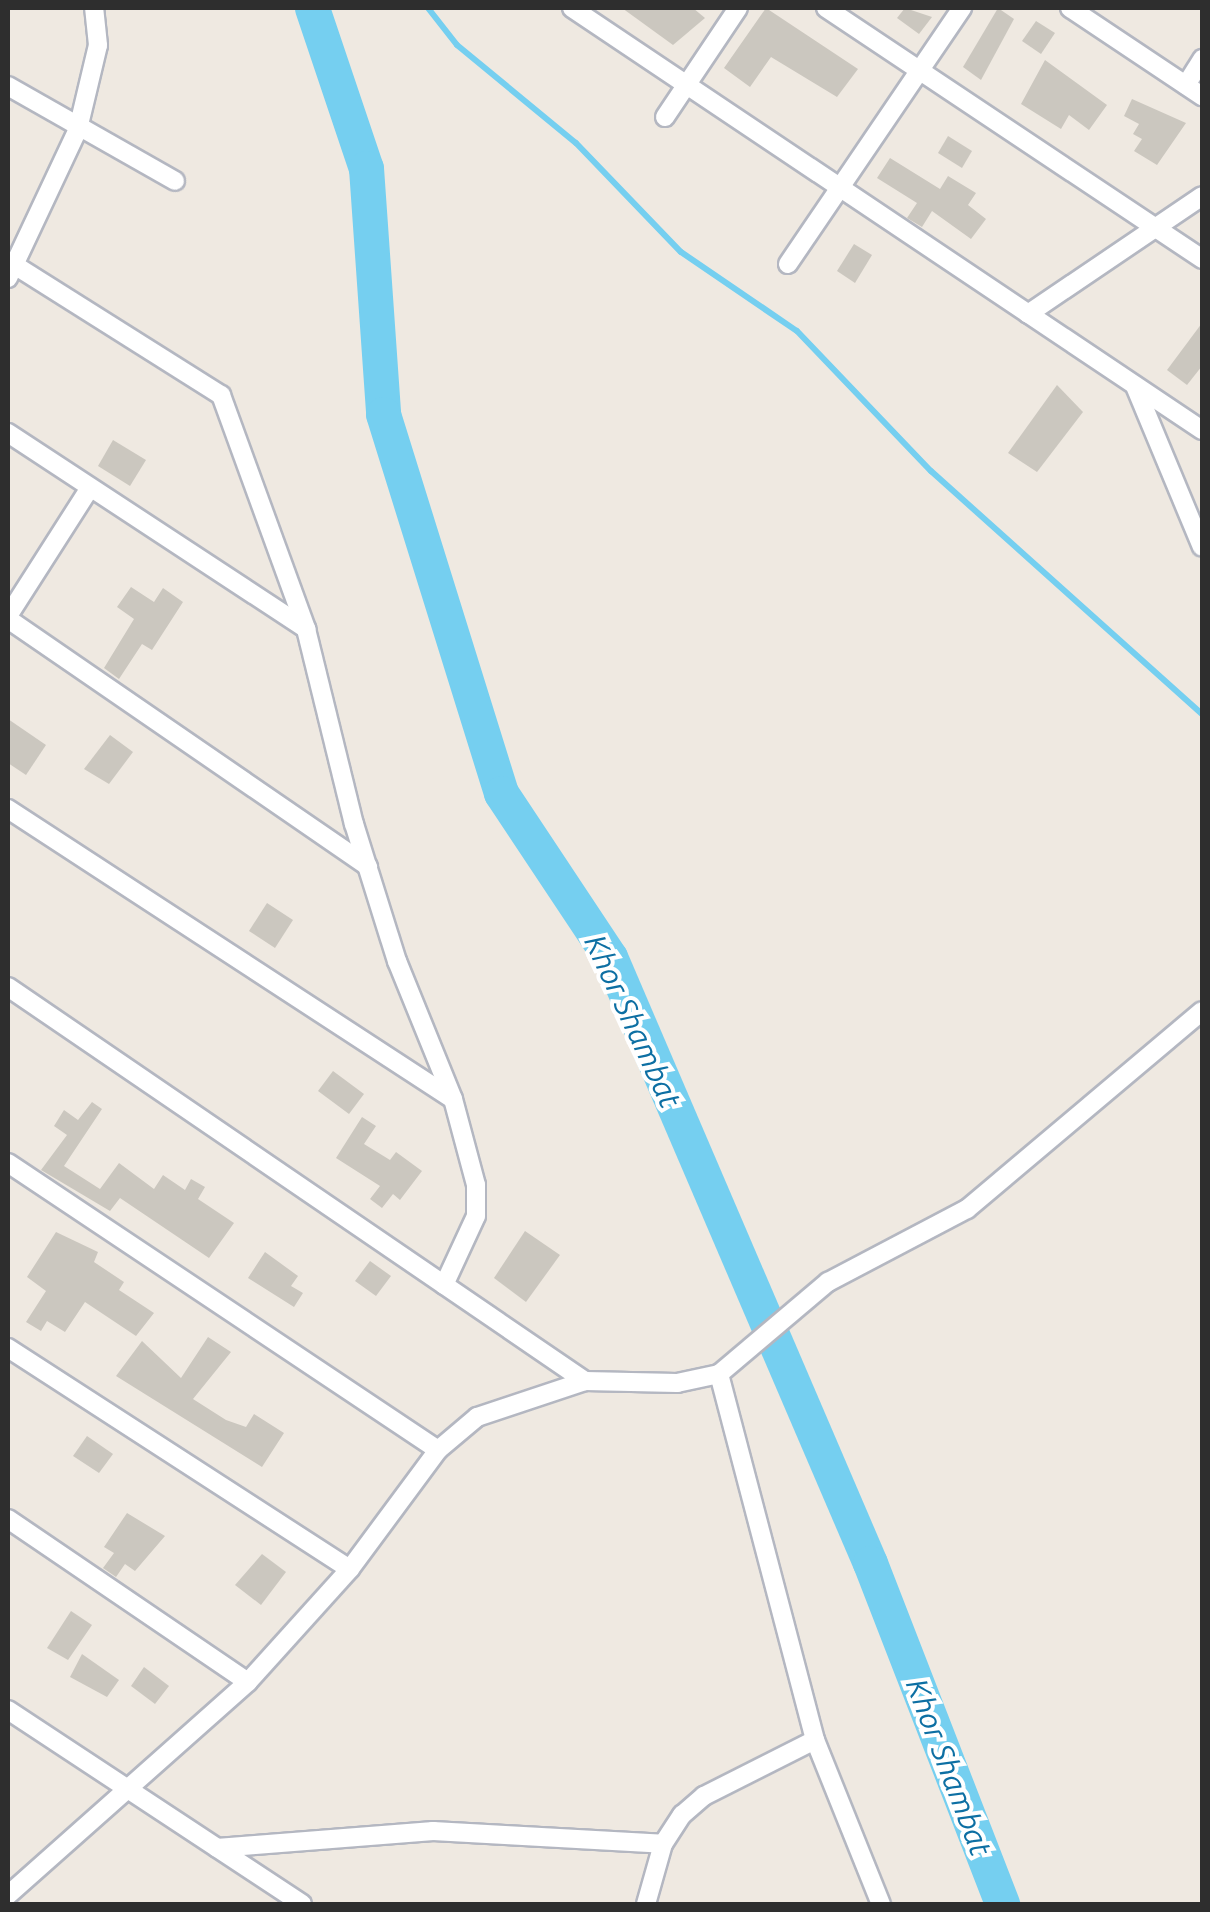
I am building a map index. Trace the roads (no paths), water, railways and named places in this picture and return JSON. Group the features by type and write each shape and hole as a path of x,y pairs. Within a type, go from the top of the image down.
{"street":[{"path":"94,8 98,45 78,129 10,269 221,395 306,629 368,866 452,1099 476,1185 476,1216 444,1285"},
{"path":"572,8 1202,430"},
{"path":"665,117 738,8"},
{"path":"826,8 1202,259"},
{"path":"788,264 962,8"},
{"path":"1070,8 1202,96"},
{"path":"1186,85 1202,60"},
{"path":"8,86 176,181"},
{"path":"1028,314 1202,196"},
{"path":"1134,384 1202,547"},
{"path":"8,433 306,629"},
{"path":"90,488 8,618 368,866"},
{"path":"8,809 452,1099"},
{"path":"8,987 585,1382"},
{"path":"21,1904 8,1895 248,1682 350,1569 438,1450 477,1416 585,1382 677,1383 719,1374 828,1282 966,1209 1202,1011"},
{"path":"8,1163 438,1450"},
{"path":"8,1348 350,1569"},
{"path":"719,1374 815,1740 881,1904"},
{"path":"8,1520 248,1682"},
{"path":"8,1710 302,1904"},
{"path":"646,1904 663,1844 704,1796 815,1740"},
{"path":"217,1848 433,1831 663,1844"}],"waterway":[{"name":"Khor Shambat","path":"312,8 366,168 383,414 501,793 610,957 870,1563 1002,1904"},
{"path":"428,8 457,45 576,143 681,252 797,331 931,471 1202,714"}]}
